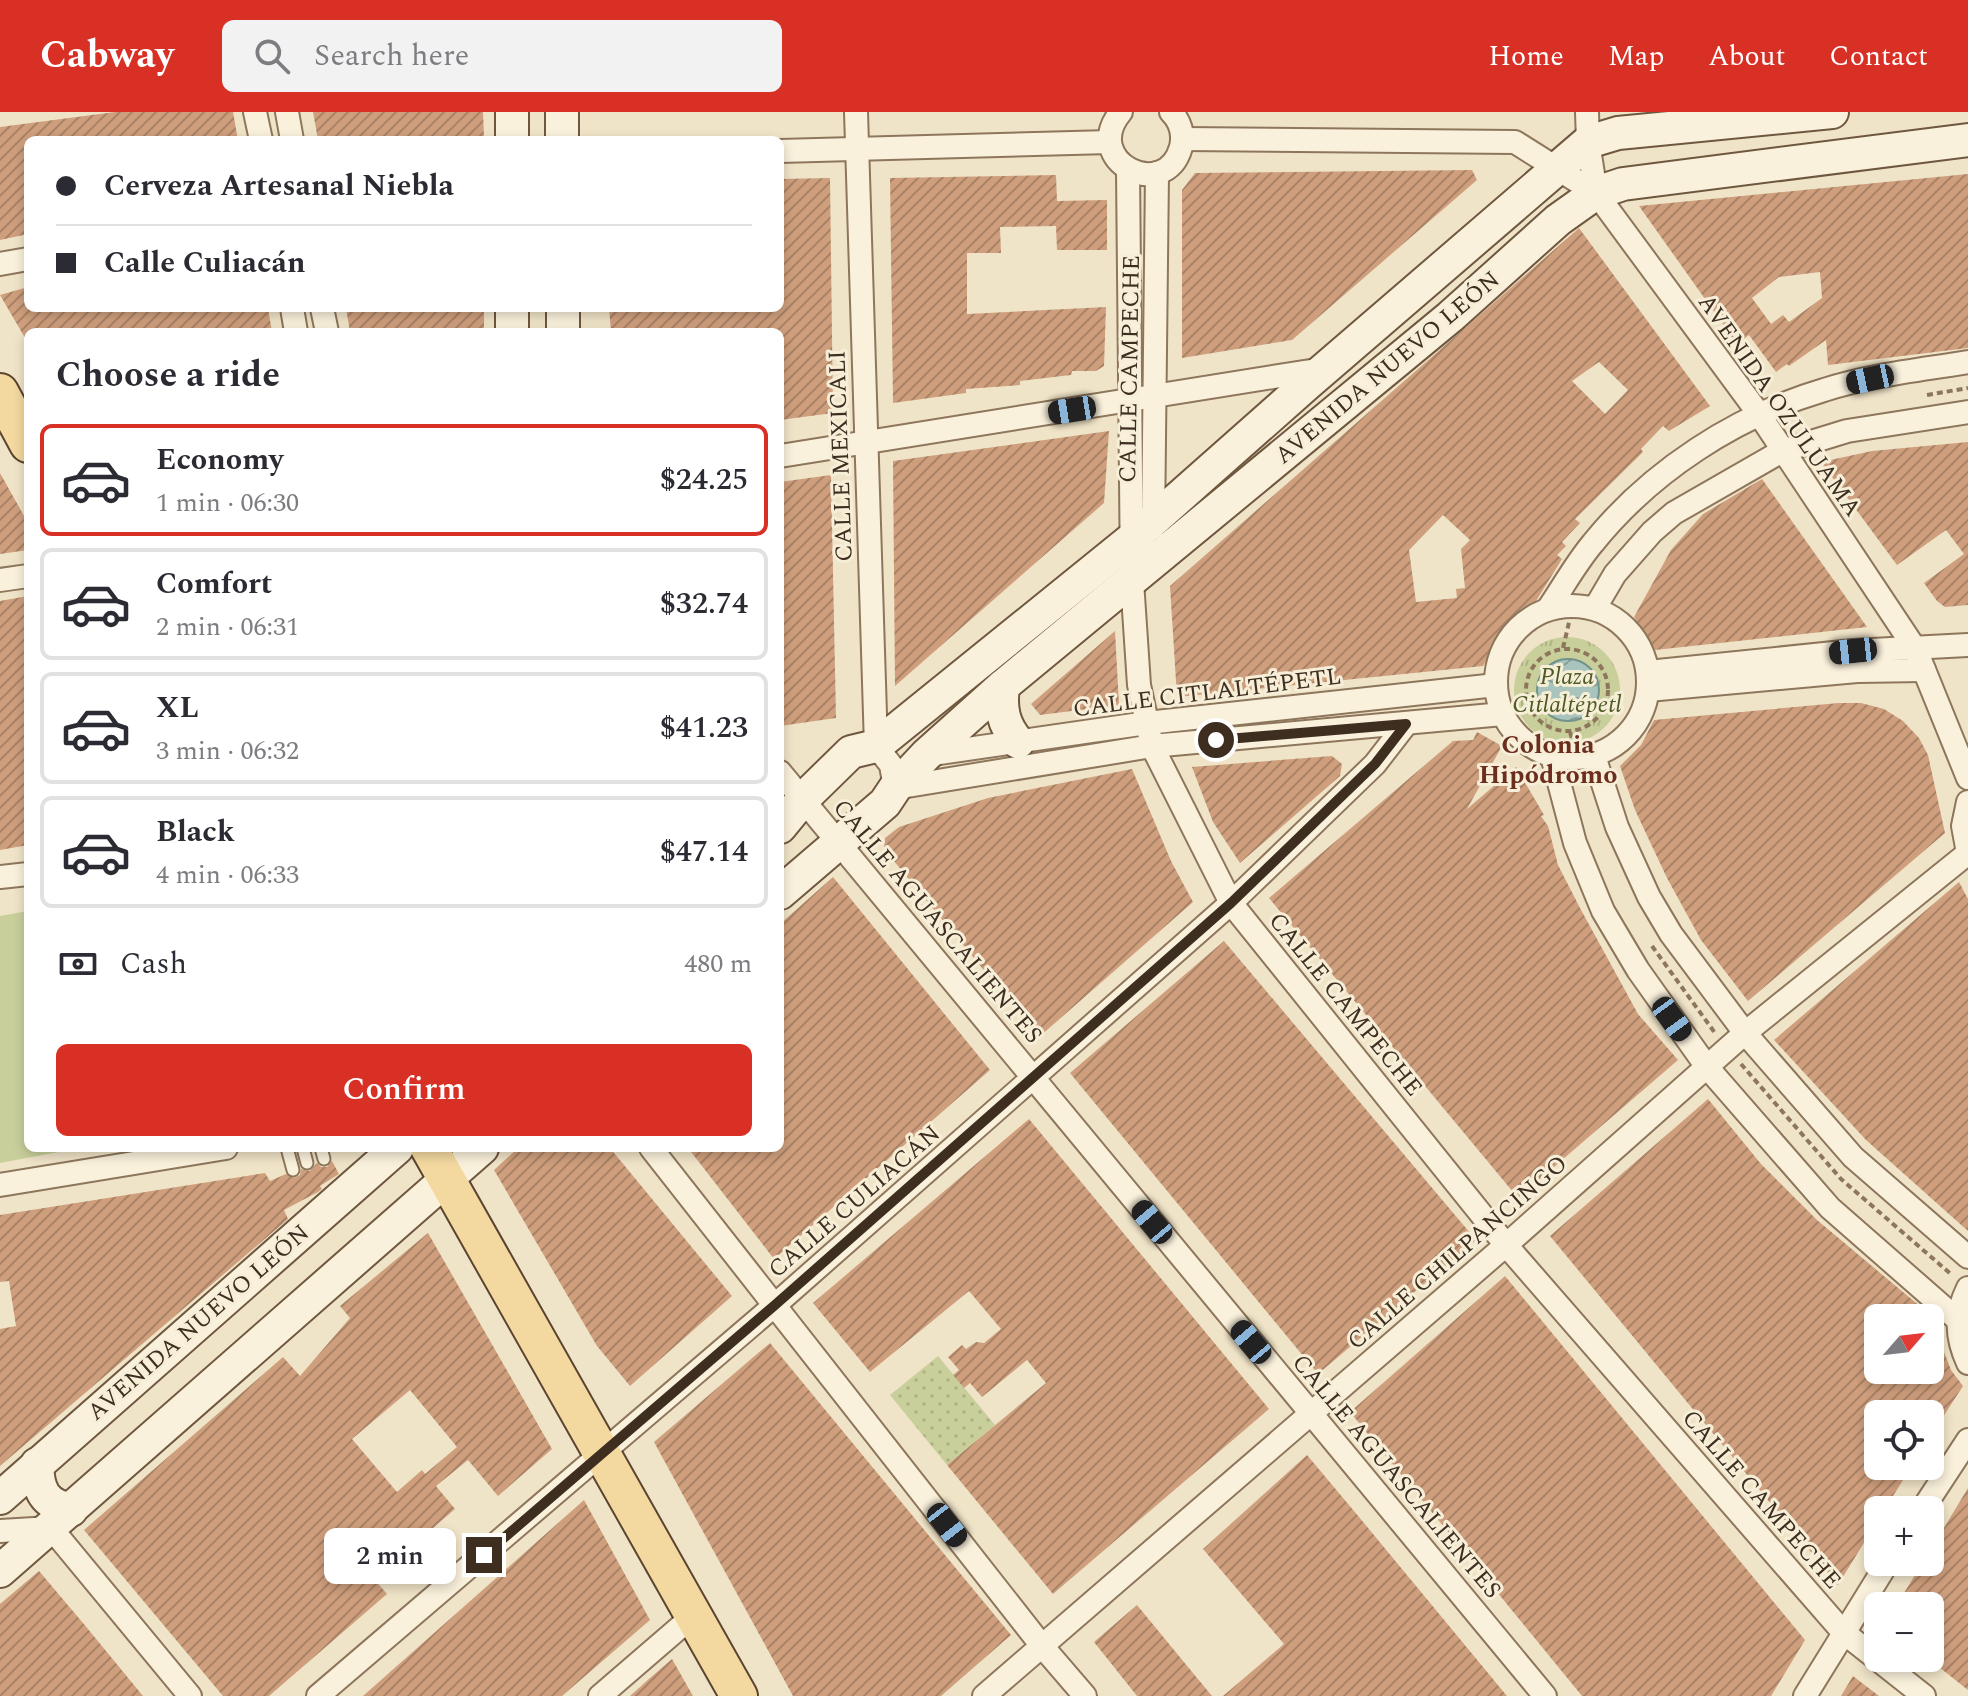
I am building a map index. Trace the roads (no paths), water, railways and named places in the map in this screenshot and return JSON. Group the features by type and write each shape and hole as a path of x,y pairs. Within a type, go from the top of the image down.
{"main road":[{"path":"512,112 512,136"},
{"path":"562,112 562,136"},
{"name":"AVENIDA NUEVO LEÓN","path":"784,822 851,752 876,746 1143,529 1557,168 1588,127 1618,133 1832,112"},
{"name":"AVENIDA NUEVO LEÓN","path":"784,890 885,803 926,755 1003,686 1450,317 1558,220 1596,193 1623,184 1968,140"},
{"path":"1003,686 1002,712 1018,742"},
{"name":"AVENIDA NUEVO LEÓN","path":"0,1498 326,1203 392,1152"},
{"path":"0,1571 353,1261 442,1160 469,1152"},
{"path":"442,1160 739,1696"},
{"path":"37,1464 37,1479 42,1492 57,1507 61,1519"}],"street":[{"path":"255,112 260,136"},
{"path":"287,112 291,136"},
{"name":"CALLE MEXICALI","path":"856,112 876,746"},
{"path":"1121,112 1113,122 1110,142 1119,163 1137,173 1157,173 1175,160 1182,139 1181,128 1171,112"},
{"path":"1588,127 1596,193"},
{"path":"1182,139 1515,142 1596,193"},
{"path":"784,151 1110,142"},
{"name":"CALLE CAMPECHE","path":"1128,170 1131,400 1143,529"},
{"name":"CALLE CAMPECHE","path":"1157,173 1154,397 1143,529 1139,685 1152,746 1231,903 1506,1245 1843,1632 1924,1696"},
{"name":"AVENIDA OZULUAMA","path":"1596,193 1759,414 1920,660 1968,778"},
{"path":"0,264 24,260"},
{"path":"1548,609 1592,544 1628,503 1685,458 1759,414 1825,389 1968,362"},
{"path":"784,455 1324,369"},
{"path":"1595,608 1615,574 1652,532 1674,513 1782,451 1847,431 1968,412"},
{"path":"0,580 24,577"},
{"path":"1573,605 1595,608 1631,632 1642,651 1648,681 1643,712 1631,731 1615,746 1594,756 1552,756 1523,740 1503,714 1496,685 1499,660 1509,638 1526,620 1548,609 1573,605"},
{"path":"1648,681 1855,661 1920,660 1968,645"},
{"name":"CALLE CITLALTÉPETL","path":"926,755 1147,723 1496,685"},
{"name":"CALLE CITLALTÉPETL","path":"895,788 1152,746 1503,714"},
{"name":"CALLE CULIACÁN","path":"318,1696 775,1305 1231,903 1375,764 1406,724"},
{"path":"876,746 896,756 926,755"},
{"path":"876,746 891,765 895,788"},
{"path":"1552,756 1575,843 1603,911 1638,970 1707,1067 1830,1208 1958,1320"},
{"path":"1594,756 1617,827 1649,897 1671,934 1745,1033 1853,1157 1968,1257"},
{"name":"CALLE AGUASCALIENTES","path":"784,777 1545,1696"},
{"path":"1968,802 1963,826 1968,853"},
{"name":"CALLE CHILPANCINGO","path":"984,1696 1506,1245 1745,1033 1968,853"},
{"path":"0,877 24,874"},
{"path":"0,1185 202,1152"},
{"path":"654,1152 1042,1646 1085,1696"},
{"path":"1968,1288 1958,1320 1959,1341 1968,1363"},
{"path":"1931,1496 1968,1440"},
{"path":"0,1531 61,1519 190,1696"},
{"path":"1805,1696 1879,1576"},
{"path":"600,1696 694,1615"}],"lane":[{"path":"288,1152 293,1170"},
{"path":"304,1152 307,1163"}],"water":[{"path":"1568,659 1590,668 1599,690 1590,712 1568,721 1546,712 1537,690 1546,668"}],"district":[{"name":"Colonia Hipódromo","path":"1548,759"}],"park label":[{"name":"Plaza Citlaltépetl","path":"1567,690"}]}
